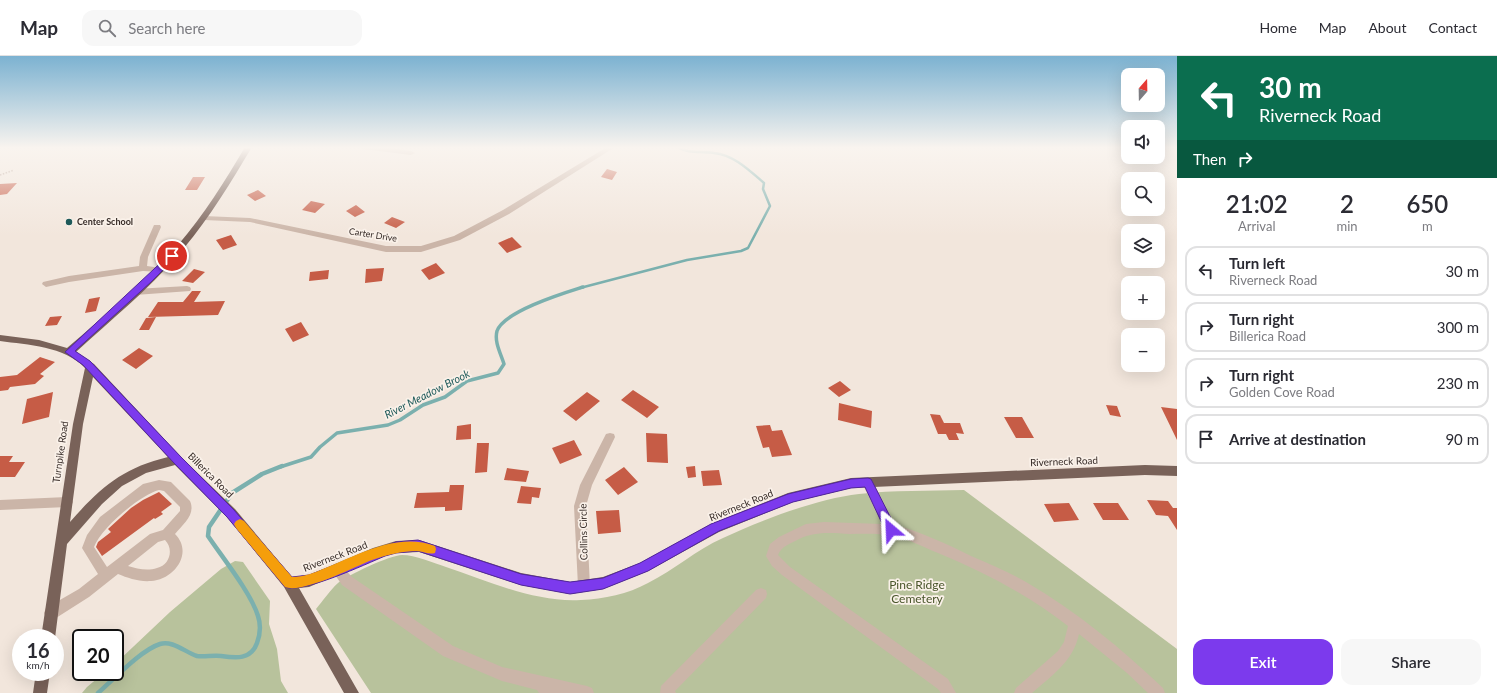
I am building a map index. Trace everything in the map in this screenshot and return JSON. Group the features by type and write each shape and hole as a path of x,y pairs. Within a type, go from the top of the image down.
{"main road":[{"path":"69,352 135,292 180,248 204,218 230,177"},
{"name":"Billerica Road","path":"0,338 39,344 69,352 90,367 177,460 231,513 289,583 352,693"},
{"name":"Turnpike Road","path":"49,629 78,424 90,367"},
{"path":"62,541 100,499 130,475 150,466 177,460"},
{"name":"Riverneck Road","path":"289,583 309,581 373,554 396,548 418,546 521,579 570,588 603,584 644,567 715,528 792,497 851,483 1145,470 1177,471"},
{"path":"40,693 42,681"}],"street":[{"name":"Carter Drive","path":"204,218 250,220 386,249 421,249 457,238 506,212 564,177"},
{"path":"143,268 144,257 157,227"},
{"path":"46,284 143,268 158,270"},
{"path":"135,292 187,289"},
{"name":"Collins Circle","path":"584,586 580,506 586,485 610,437"},
{"path":"868,483 891,530"},
{"path":"51,613 84,593 117,568 154,538 167,534 186,513 186,505 167,486 159,485 147,488 104,521 91,540 88,548 106,576"},
{"path":"0,505 67,502"},
{"path":"958,693 946,688 786,571 772,556 774,548 783,541 812,529 824,527 891,530 907,534 956,554 1020,585 1049,603 1121,659 1158,693"},
{"path":"117,568 133,575 153,576 169,568 177,556 175,542 167,534"},
{"path":"337,569 347,581 448,651 502,674 544,689 587,693"},
{"path":"666,692 761,594"},
{"path":"1021,693 1063,656 1070,644 1075,624"}],"green space":[{"name":"Pine Ridge Cemetery","path":"964,490 1177,649 1177,693 371,693 316,609 338,583 359,571 388,558 402,555 413,556 530,595 564,600 607,597 624,593 648,583 704,548 723,538 772,517 807,505 859,494 898,491"},
{"path":"235,561 243,562 270,601 269,624 277,649 281,681 288,693 82,693 94,681 124,681 124,655 170,612 221,569"}],"building":[{"path":"193,177 205,177 197,190 185,190"},
{"path":"601,177 614,177 612,180"},
{"path":"17,183 7,194 0,195 0,184"},
{"path":"258,190 266,196 255,201 247,195"},
{"path":"311,201 325,204 315,213 302,210"},
{"path":"356,205 365,212 355,217 346,211"},
{"path":"392,217 405,222 396,228 384,223"},
{"path":"231,235 237,245 223,250 216,240"},
{"path":"512,237 522,247 507,253 498,243"},
{"path":"436,263 445,273 429,280 421,270"},
{"path":"384,268 382,281 365,283 366,269"},
{"path":"194,269 205,272 193,283 182,281"},
{"path":"329,270 328,279 309,281 310,272"},
{"path":"192,291 201,291 194,302 225,301 218,315 148,317 158,302 183,302"},
{"path":"100,297 96,311 85,313 89,299"},
{"path":"62,316 57,325 45,326 50,317"},
{"path":"156,317 149,330 139,330 146,318"},
{"path":"301,322 309,335 293,342 285,329"},
{"path":"139,348 153,356 136,369 122,360"},
{"path":"40,357 55,362 40,374 44,376 35,384 10,387 8,390 0,391 0,377 17,375"},
{"path":"840,381 851,390 839,397 828,388"},
{"path":"633,390 659,407 647,418 621,400"},
{"path":"53,392 49,417 22,424 27,399"},
{"path":"587,392 600,401 576,421 563,411"},
{"path":"839,403 872,411 871,428 838,420"},
{"path":"1106,405 1117,406 1121,417 1110,415"},
{"path":"1161,407 1177,409 1177,440"},
{"path":"930,414 940,415 944,423 960,423 964,434 956,433 959,440 949,440 946,434 938,434"},
{"path":"1004,417 1022,417 1034,438 1016,438"},
{"path":"471,424 471,439 456,440 457,426"},
{"path":"770,425 772,431 782,430 792,455 772,457 769,447 763,448 756,426"},
{"path":"646,433 667,434 668,463 647,462"},
{"path":"574,440 582,455 560,464 552,448"},
{"path":"477,443 489,443 487,472 475,473"},
{"path":"0,456 13,456 9,462 25,462 15,477 0,477"},
{"path":"695,466 696,477 688,478 686,467"},
{"path":"624,467 638,482 618,495 605,480"},
{"path":"507,468 529,471 526,482 504,480"},
{"path":"719,470 722,485 703,486 701,471"},
{"path":"450,485 464,485 462,510 445,511 445,507 414,508 417,493 449,492"},
{"path":"521,486 541,488 539,498 532,497 531,504 517,503"},
{"path":"159,492 172,504 161,512 163,514 155,519 154,518 102,556 96,547 98,542 111,532 108,529 131,508"},
{"path":"1147,500 1168,501 1173,508 1177,508 1177,530 1168,516 1156,515"},
{"path":"1069,503 1079,520 1054,522 1044,504"},
{"path":"1093,503 1118,503 1129,520 1103,520"},
{"path":"619,510 621,532 598,534 596,511"}],"waterway":[{"name":"River Meadow Brook","path":"581,288 687,260 741,251 748,248 770,206 763,189 764,183 757,177"},
{"name":"River Meadow Brook","path":"280,467 311,457 320,447 337,433 388,425 400,420 423,405 445,397 467,381 498,373 504,364 496,339 497,331 502,324 522,310 581,288"},
{"name":"River Meadow Brook","path":"98,693 136,658 160,644 165,643 174,645 197,656 242,657 254,649 259,633 260,623 258,616 243,586 208,536 209,527 232,493 262,474 282,466"}],"slow traffic":[{"path":"240,524 289,583 309,581 373,554 396,548 418,546 431,549"}],"place":[{"name":"Center School","path":"69,222"}],"route":[{"path":"172,256 69,352 86,363 177,460 231,513 289,583 309,581 373,554 396,548 418,546 521,579 570,588 603,584 644,567 715,528 792,497 851,483 868,483 891,530"}]}
